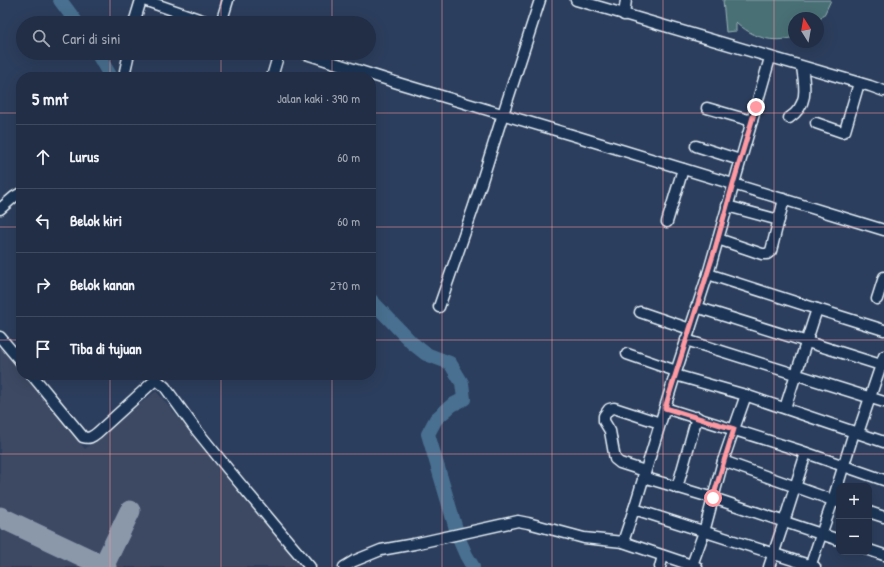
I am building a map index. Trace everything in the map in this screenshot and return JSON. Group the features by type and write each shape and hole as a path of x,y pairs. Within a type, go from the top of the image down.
{"street":[{"path":"136,16 142,0 189,16"},
{"path":"223,16 228,0"},
{"path":"439,307 474,206 540,0"},
{"path":"576,0 884,91"},
{"path":"624,15 626,0"},
{"path":"623,542 696,307 708,274 770,58"},
{"path":"125,71 127,60"},
{"path":"273,72 277,60"},
{"path":"325,60 363,72"},
{"path":"789,118 796,113 802,104 805,85 802,67"},
{"path":"376,76 884,230"},
{"path":"816,123 842,132 845,131 859,83"},
{"path":"708,108 752,122"},
{"path":"696,146 740,160"},
{"path":"667,222 683,169"},
{"path":"0,209 16,196"},
{"path":"718,239 762,254 767,254 771,251 784,199"},
{"path":"727,206 779,220"},
{"path":"708,274 884,330"},
{"path":"877,299 884,277"},
{"path":"696,307 807,342 883,362 856,432 844,466 840,483"},
{"path":"785,408 817,309"},
{"path":"640,312 690,329"},
{"path":"0,337 16,356"},
{"path":"686,340 884,402"},
{"path":"627,354 676,373 884,442"},
{"path":"36,380 83,437 87,438 97,433 154,380"},
{"path":"158,380 165,387 194,427 310,567"},
{"path":"344,567 354,561 381,550 518,521 584,538 623,542 694,566 724,461 746,395"},
{"path":"660,423 614,408 610,409 604,416 604,421 610,431 615,459 620,463 677,488 713,498 836,539"},
{"path":"665,408 734,429 884,480"},
{"path":"677,488 697,417"},
{"path":"769,567 806,453"},
{"path":"634,509 774,553 812,567 821,534 836,501 724,461"},
{"path":"872,513 884,517"},
{"path":"872,551 884,555"},
{"path":"660,567 663,556"}],"shaded area":[{"path":"0,347 16,366 16,380 27,380 85,449 156,391 303,567 0,567"}],"green space":[{"path":"723,0 831,0 824,14 824,12 788,12 788,38 778,40 763,38 749,32 736,22 736,31 726,32"}],"waterway":[{"path":"60,0 72,16"},
{"path":"101,60 108,72"},
{"path":"376,305 412,343 426,354 450,363 462,383 464,399 452,405 436,419 428,434 459,539 473,567"}],"taxiway":[{"path":"103,567 130,511"},
{"path":"0,517 106,567"}],"route":[{"path":"713,498 734,429 665,408 696,307 708,274 756,107"}]}
